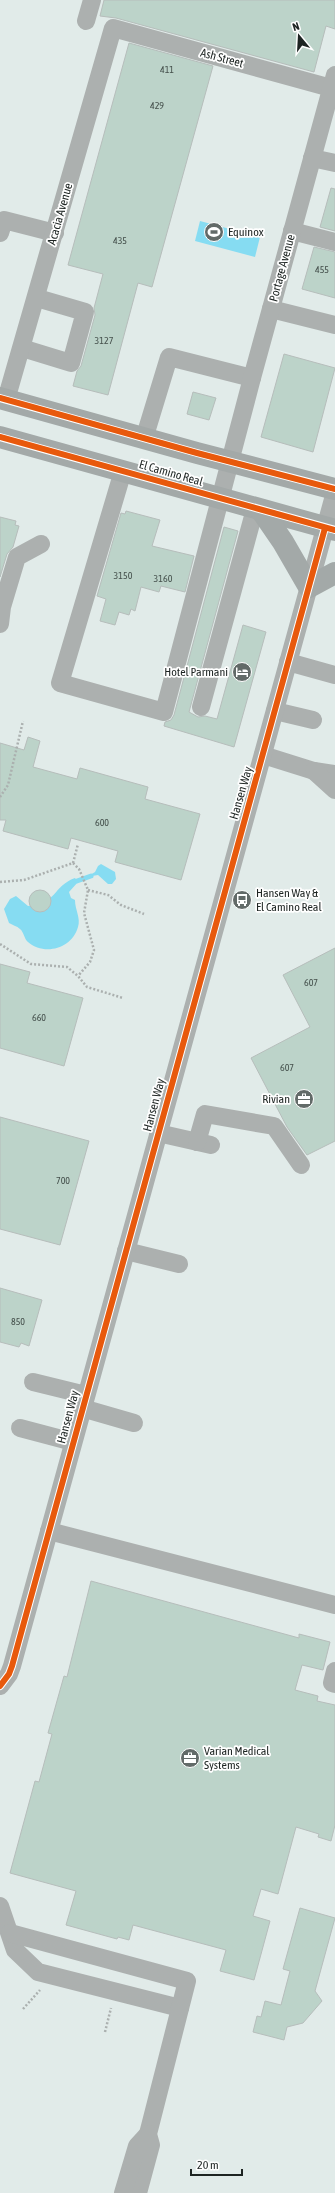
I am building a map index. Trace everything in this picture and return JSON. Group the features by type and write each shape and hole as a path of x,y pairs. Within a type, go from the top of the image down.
{"main road":[{"path":"3,399 144,439 335,490"},
{"name":"El Camino Real","path":"0,437 330,529"},
{"path":"258,509 283,542 309,587 335,573"}],"street":[{"path":"86,21 92,0"},
{"name":"Ash Street","path":"113,28 333,81"},
{"name":"Acacia Avenue","path":"3,399 22,348 37,298 113,28"},
{"name":"Portage Avenue","path":"122,471 60,683 164,712 252,378 333,81"},
{"path":"312,158 335,163"},
{"path":"0,233 4,220 55,233"},
{"path":"292,231 335,242"},
{"path":"22,348 71,363 85,312 37,298"},
{"path":"271,309 335,325"},
{"path":"144,439 169,357 252,378"},
{"name":"Hansen Way","path":"0,1686 9,1674 12,1666 288,662 309,587 330,529 335,490"},
{"path":"201,707 258,509"},
{"path":"1,614 17,557 41,544"},
{"path":"288,662 335,675"},
{"path":"275,710 313,720"},
{"path":"263,756 314,771 335,774"},
{"path":"314,771 335,790"},
{"path":"158,1133 204,1144 205,1114 274,1126 301,1165"},
{"path":"126,1251 179,1264"},
{"path":"34,1382 84,1401 134,1423"},
{"path":"20,1428 73,1442"},
{"path":"49,1531 335,1605"},
{"path":"335,1671 332,1683 335,1684"},
{"path":"0,1906 8,1945 38,1972 180,2008"},
{"path":"8,1945 187,1981 148,2134 151,2145 138,2193"},
{"path":"123,2193 136,2146 148,2134"}],"path":[{"path":"0,796 8,785 23,721"},
{"path":"73,863 78,844"},
{"path":"73,863 79,869 88,890 84,913 94,950 90,962 78,976"},
{"path":"0,882 24,880 65,864 73,863"},
{"path":"88,890 108,895 121,905 144,914"},
{"path":"0,944 31,964 66,967 78,976 87,987 123,998"},
{"path":"23,2009 39,1993 41,1984"},
{"path":"105,2032 112,2004"}],"water":[{"path":"200,221 260,237 255,257 195,241"},
{"path":"101,864 115,872 116,879 112,884 108,884 98,875 90,875 95,872"},
{"path":"75,878 78,882 69,892 71,898 75,900 79,924 75,935 70,941 57,948 42,949 27,941 20,929 9,923 4,909 10,899 16,896 28,906 37,905 49,899 68,881"}],"building":[{"path":"104,0 335,0 335,29 326,26 314,72 116,18 100,16"},
{"path":"129,43 213,66 152,287 138,283 108,395 73,386 77,371 81,366 95,315 94,308 103,274 68,265"},
{"path":"331,188 335,189 335,231 320,227"},
{"path":"314,247 335,252 335,298 302,289"},
{"path":"284,354 335,368 313,452 261,437"},
{"path":"193,392 216,398 209,420 187,414"},
{"path":"126,511 160,520 152,546 194,556 185,592 161,586 159,592 141,587 135,611 131,609 129,615 119,612 115,625 100,621 106,599 97,596 121,513 125,514"},
{"path":"0,517 16,521 15,525 19,526 13,547 7,554 0,577"},
{"name":"Hotel Parmani","path":"224,527 238,531 189,712 198,717 205,716 217,719 243,625 266,632 234,747 164,726 165,722 171,720 174,715"},
{"path":"28,737 40,741 33,767 77,779 80,768 148,787 145,799 200,814 181,880 115,862 118,851 71,838 68,849 3,831 6,820 0,820 0,743 24,750"},
{"path":"40,890 48,893 51,901 48,909 40,912 32,909 29,901 32,893"},
{"name":"Rivian","path":"335,948 335,1141 307,1155 287,1127 251,1058 310,1027 283,975"},
{"path":"0,964 30,972 27,983 83,998 64,1066 0,1048"},
{"path":"0,1117 89,1141 60,1245 0,1229"},
{"path":"0,1288 42,1300 29,1346 21,1343 19,1347 0,1342"},
{"name":"Varian Medical Systems","path":"91,1581 299,1638 299,1634 330,1642 323,1670 302,1665 295,1690 318,1696 317,1701 335,1705 335,1825 331,1841 318,1837 319,1834 296,1827 278,1894 261,1889 253,1916 270,1921 254,1980 220,1971 226,1950 133,1925 129,1940 118,1937 117,1939 66,1925 76,1891 10,1873 35,1781 39,1782 52,1734 48,1733 64,1676 67,1677"},
{"path":"300,1908 335,1918 315,1991 322,2001 303,2023 287,2027 284,2040 253,2032 257,2016 261,2017 265,2001 281,2005 290,1971 283,1969"}],"waterway":[{"path":"77,881 91,876"}],"cycle path":[{"path":"0,398 197,453 335,489"},
{"path":"0,437 335,530"},
{"path":"0,1686 9,1674 12,1666 325,528"}],"place":[{"name":"Equinox","path":"214,232"},
{"name":"Hotel Parmani","path":"242,672"},
{"name":"Hansen Way & El Camino Real","path":"242,900"},
{"name":"Rivian","path":"304,1099"},
{"name":"Varian Medical Systems","path":"190,1758"}]}
